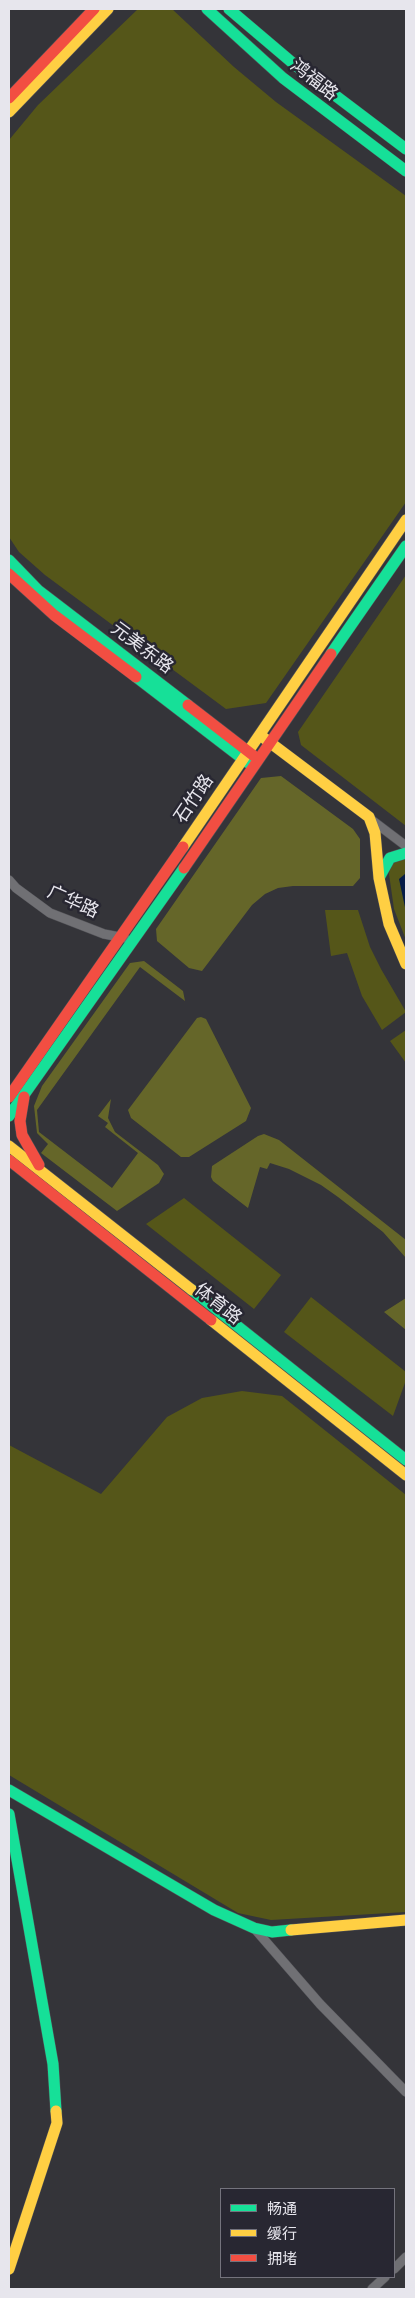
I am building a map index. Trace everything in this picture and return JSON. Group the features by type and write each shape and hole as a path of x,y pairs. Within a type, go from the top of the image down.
{"street":[{"path":"9,98 94,9"},
{"path":"9,112 108,9"},
{"name":"鸿福路","path":"207,9 283,78 406,171"},
{"name":"鸿福路","path":"229,9 302,71 406,149"},
{"name":"石竹路","path":"9,1116 17,1090 120,936 406,520"},
{"name":"石竹路","path":"9,1097 17,1090 132,941 406,546"},
{"name":"元美东路","path":"9,560 38,590 246,755"},
{"name":"元美东路","path":"9,574 54,615 256,762"},
{"path":"259,735 406,846"},
{"path":"369,817 375,833 379,878 390,924 406,964"},
{"path":"379,878 390,858 406,852"},
{"name":"广华路","path":"9,880 23,894 50,913 104,934 120,936 132,941"},
{"path":"17,1090 22,1135 44,1174"},
{"name":"体育路","path":"9,1146 406,1460"},
{"name":"体育路","path":"9,1160 406,1475"},
{"path":"9,1172 36,1183"},
{"path":"9,1790 214,1910 254,1928 272,1932 406,1920"},
{"path":"9,1814 54,2064 57,2123 9,2269"},
{"path":"254,1928 320,2004 406,2092"},
{"path":"395,2268 406,2257"},
{"path":"372,2289 385,2278"}],"shaded area":[{"path":"138,9 172,9 234,67 276,102 406,196 406,502 266,703 226,709 45,575 19,552 9,537 9,140 38,105"},
{"path":"406,575 406,826 301,745 298,732"},
{"path":"281,776 353,829 360,839 360,878 353,886 293,886 278,888 265,894 252,905 202,971 189,968 157,941 156,929 261,778"},
{"path":"400,859 406,860 406,940 394,909 389,874 390,866"},
{"path":"325,910 358,910 370,947 406,1012 382,1030 362,996 347,953 331,956"},
{"path":"144,961 183,991 185,1001 140,967 37,1110 39,1132 112,1188 138,1153 105,1127 108,1123 98,1116 111,1099 108,1118 115,1132 158,1165 164,1174 159,1183 117,1211 41,1153 48,1144 37,1133 34,1106 42,1086 130,963"},
{"path":"197,1018 206,1019 251,1108 246,1121 189,1157 181,1157 131,1118 128,1110"},
{"path":"406,1030 406,1063 390,1041"},
{"path":"264,1134 279,1140 406,1240 406,1258 383,1232 338,1197 321,1185 289,1169 270,1163 267,1169 260,1167 248,1208 213,1181 211,1177 212,1166"},
{"path":"184,1198 281,1275 254,1309 146,1224"},
{"path":"311,1297 406,1372 406,1380 393,1416 284,1332"},
{"path":"406,1298 406,1330 384,1312"},
{"path":"242,1391 282,1396 406,1495 406,1912 271,1920 238,1913 9,1775 9,1445 101,1494 167,1417 202,1398"}],"water":[{"path":"406,875 406,912 399,879"}],"traffic: fast":[{"path":"207,9 283,78 406,171"},
{"path":"229,9 295,65 406,149"},
{"path":"331,654 406,546"},
{"path":"9,560 38,590 188,705"},
{"path":"136,677 248,763"},
{"path":"380,876 390,858 406,853"},
{"path":"9,1116 184,868"},
{"path":"192,1290 406,1460"},
{"path":"9,1790 214,1910 254,1928 272,1932 291,1930"},
{"path":"9,1814 53,2064 56,2111"}],"traffic: slow":[{"path":"9,112 108,9"},
{"path":"183,847 406,520"},
{"path":"264,738 369,817 375,833 379,878 389,924 406,964"},
{"path":"9,1146 192,1290"},
{"path":"211,1320 406,1475"},
{"path":"291,1930 406,1920"},
{"path":"9,2269 57,2123 56,2111"}],"traffic: jam":[{"path":"9,98 94,9"},
{"path":"9,574 54,615 136,677"},
{"path":"184,868 331,654"},
{"path":"188,705 254,756"},
{"path":"9,1097 183,847"},
{"path":"24,1097 20,1121 22,1135 39,1165"},
{"path":"9,1160 211,1320"}]}
